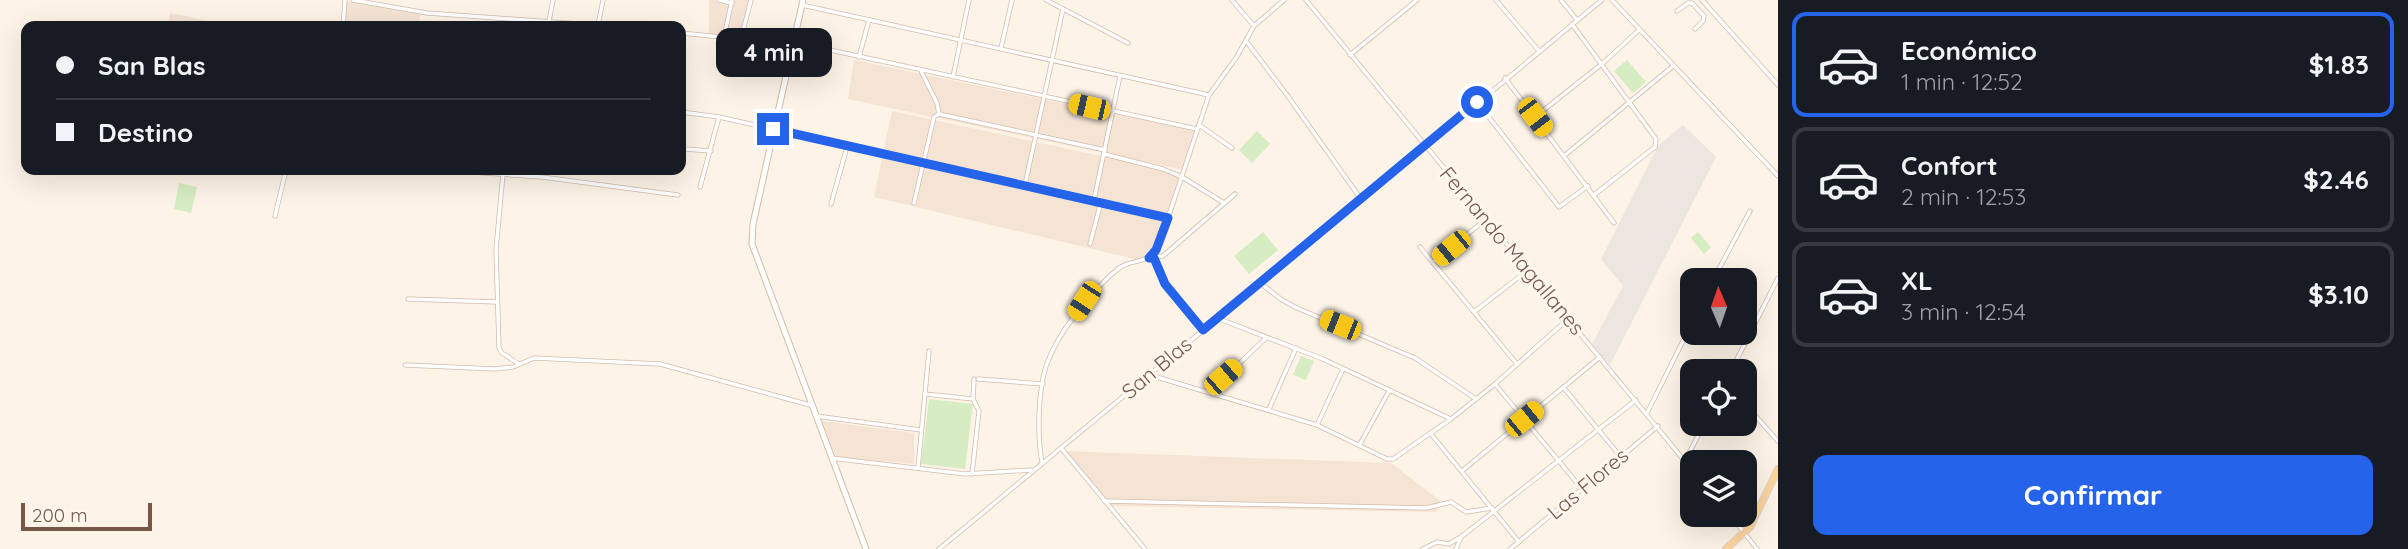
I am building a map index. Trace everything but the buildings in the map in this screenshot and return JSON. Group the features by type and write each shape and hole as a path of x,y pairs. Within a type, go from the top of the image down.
{"main road":[{"path":"1726,549 1744,533 1756,517 1778,470"}],"street":[{"path":"344,21 345,0"},
{"path":"353,0 427,13 549,21 553,0"},
{"path":"599,21 603,0"},
{"path":"719,0 732,2 724,37"},
{"path":"741,39 751,0"},
{"path":"953,76 970,0"},
{"path":"1001,48 1012,0"},
{"path":"1046,0 1128,43"},
{"path":"1232,0 1254,26"},
{"path":"1152,258 1209,95 1254,26 1284,0"},
{"name":"Fernando Magallanes","path":"1306,0 1680,455"},
{"path":"1350,55 1417,0"},
{"path":"1496,0 1539,51"},
{"path":"1562,0 1577,20"},
{"name":"San Blas","path":"939,549 1602,0"},
{"path":"1612,0 1672,67 1778,176"},
{"path":"866,549 752,244 753,224 802,2 869,20 1209,95"},
{"path":"1677,11 1690,2 1704,18 1695,29"},
{"path":"1698,10 1704,2 1778,85"},
{"path":"1025,185 1063,9"},
{"path":"859,57 869,20"},
{"path":"1572,24 1631,102 1654,135 1657,144 1594,195"},
{"path":"1535,117 1603,63 1639,30"},
{"path":"686,33 792,45 859,57 1112,112 1198,127 1232,148"},
{"path":"1246,41 1361,199"},
{"path":"1564,156 1672,67"},
{"path":"921,71 937,103 939,114"},
{"path":"1094,201 1121,75"},
{"path":"1505,78 1614,223"},
{"path":"1477,102 1559,207 1588,187"},
{"path":"686,114 719,117 1168,218"},
{"path":"914,203 934,117 939,114 1036,135 1163,169 1182,177 1224,203"},
{"path":"700,187 719,117"},
{"path":"831,204 847,147"},
{"path":"686,149 711,151"},
{"path":"275,216 285,175"},
{"path":"503,175 496,249 499,348 507,358 519,364"},
{"path":"514,175 678,195"},
{"path":"1042,462 1040,445 1043,384 1047,364 1091,293 1125,264 1163,256 1235,194"},
{"path":"1090,244 1101,202"},
{"path":"1719,268 1750,211"},
{"path":"1433,262 1485,220"},
{"path":"1420,247 1517,364"},
{"path":"1152,258 1165,284 1203,330"},
{"path":"1474,312 1528,269"},
{"path":"1737,359 1778,278"},
{"path":"1259,282 1297,308 1415,358 1476,399"},
{"path":"408,299 497,302"},
{"path":"1217,318 1296,348 1451,419"},
{"path":"1150,375 1317,425 1393,459 1431,434 1495,384 1569,318"},
{"path":"1209,392 1266,338"},
{"path":"1647,413 1681,345"},
{"path":"1269,409 1296,348"},
{"path":"918,468 929,351"},
{"path":"1462,471 1600,357"},
{"path":"405,365 496,369 534,358 660,364 810,405"},
{"path":"1317,425 1343,369"},
{"path":"972,474 979,411 973,399 976,379 1043,384"},
{"path":"1495,384 1582,489"},
{"path":"1563,387 1621,457"},
{"path":"1360,444 1389,390"},
{"path":"925,394 973,399"},
{"path":"1423,549 1439,542 1449,544 1461,537 1636,400"},
{"path":"815,416 921,430"},
{"path":"1757,418 1778,441"},
{"name":"Las Flores","path":"1510,549 1658,426"},
{"path":"1431,434 1519,542"},
{"path":"1061,448 1145,549"},
{"path":"831,458 972,474 1034,470"},
{"path":"1104,501 1426,508 1451,502 1466,512 1493,510"},
{"path":"1739,527 1757,549"},
{"path":"1456,549 1461,537"}],"shaded area":[{"path":"709,0 751,0 742,39 709,36"},
{"path":"346,1 420,13 419,21 345,21"},
{"path":"170,13 210,21 169,21"},
{"path":"854,60 1197,131 1184,170 848,99"},
{"path":"892,111 1185,174 1152,263 874,197"},
{"path":"1683,125 1716,157 1610,365 1592,344 1623,286 1601,259 1658,146"},
{"path":"822,421 914,433 914,464 836,457"},
{"path":"1063,451 1391,463 1443,503 1436,512 1112,506"}],"green space":[{"path":"1627,60 1646,82 1633,93 1614,71"},
{"path":"1257,131 1270,144 1252,163 1239,150"},
{"path":"179,183 197,187 191,213 174,209"},
{"path":"1263,232 1278,250 1249,274 1234,256"},
{"path":"1698,232 1711,247 1704,254 1691,238"},
{"path":"1301,356 1314,361 1306,380 1293,375"},
{"path":"929,399 973,404 965,469 921,464"}],"route":[{"path":"773,129 1168,218 1156,250 1149,258 1154,258 1165,284 1203,330 1477,102"}]}
